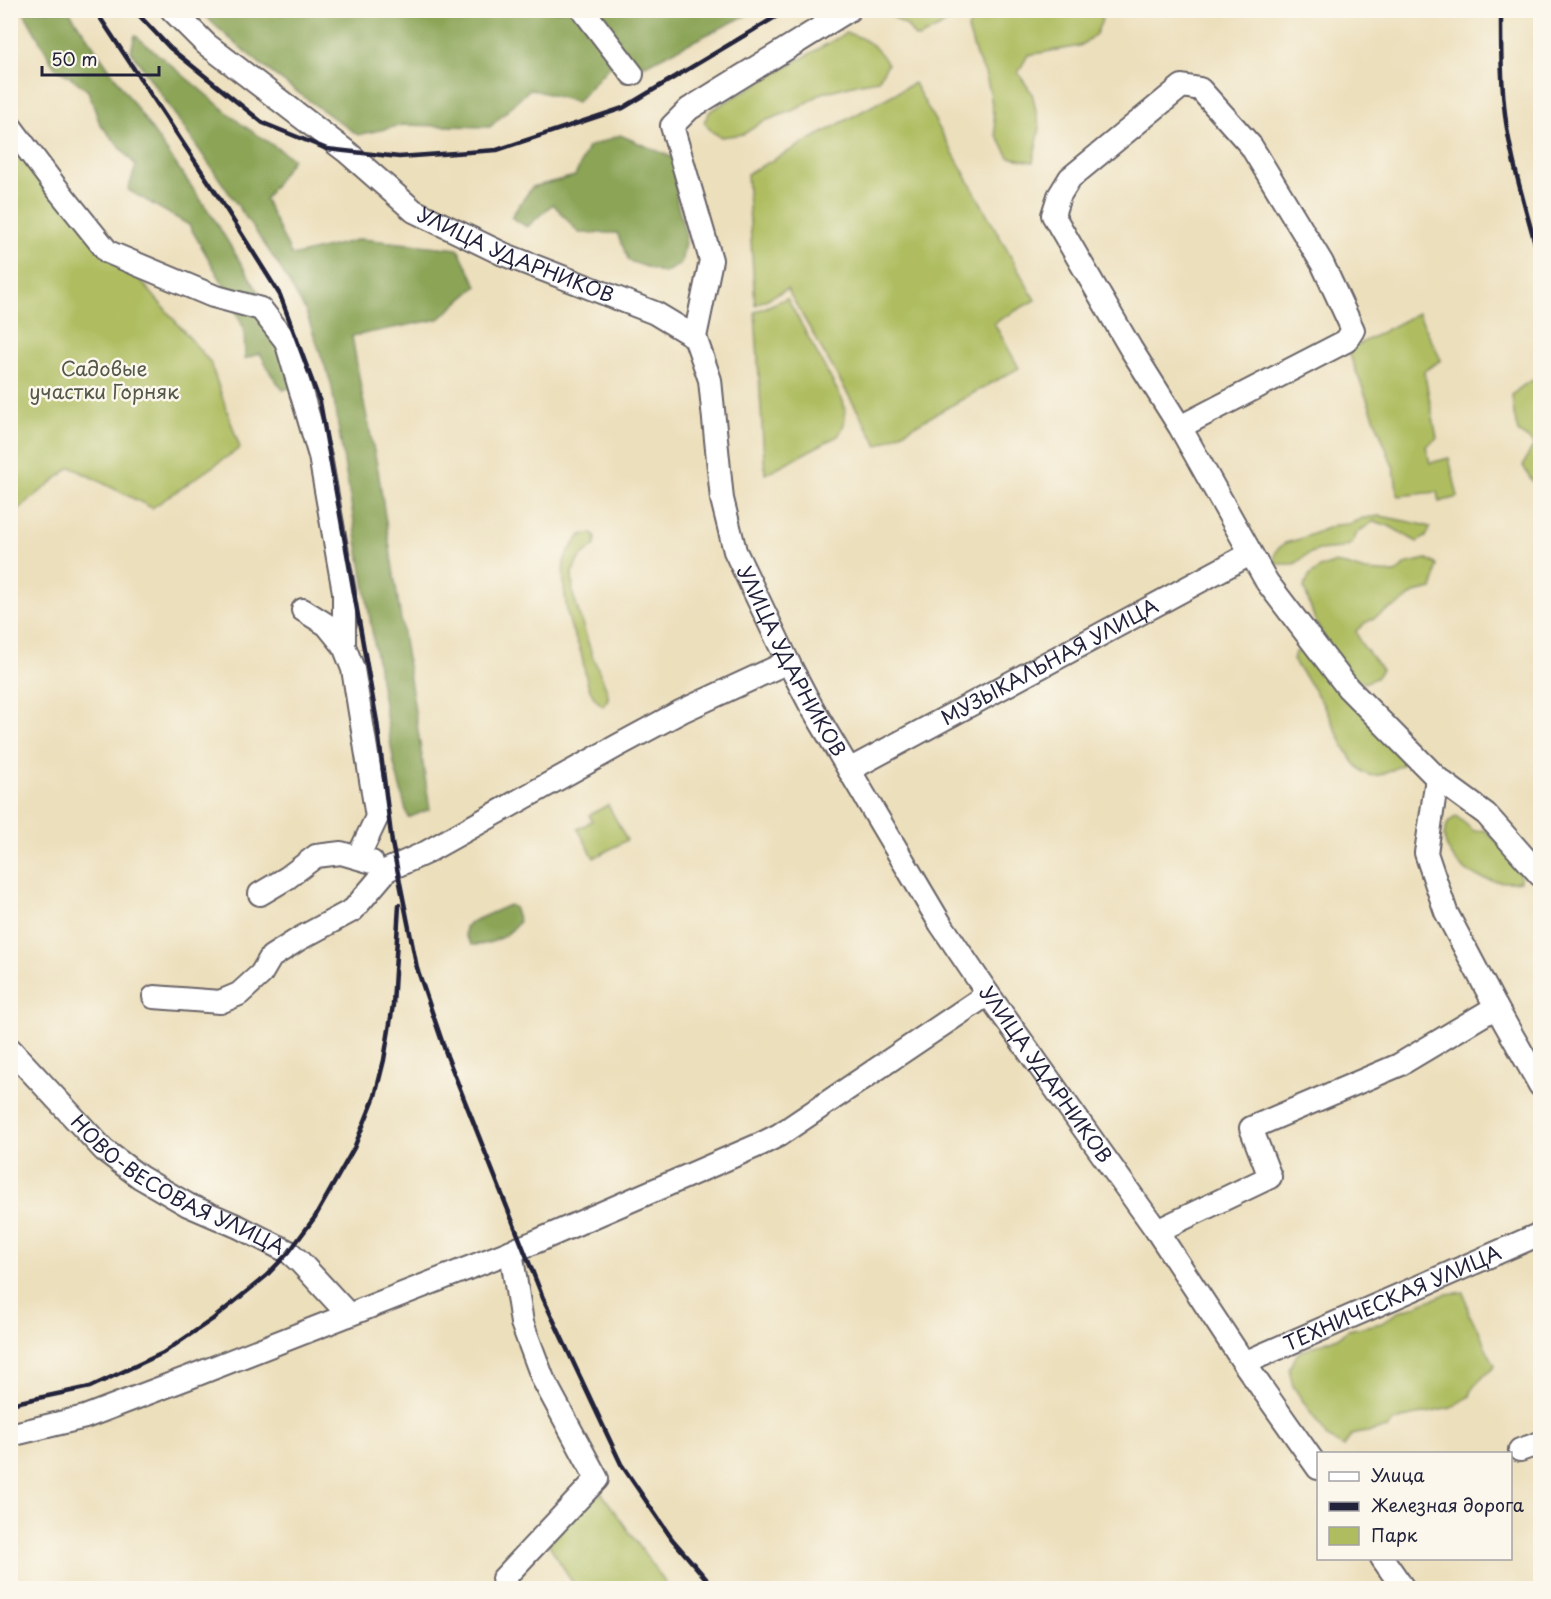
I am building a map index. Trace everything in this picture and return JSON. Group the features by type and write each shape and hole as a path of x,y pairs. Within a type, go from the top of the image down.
{"street":[{"name":"УЛИЦА УДАРНИКОВ","path":"172,10 206,44 347,152 414,211 503,254 655,313 695,338 710,380 722,499 735,551 810,704 940,923 1157,1231 1244,1363 1317,1467"},
{"path":"583,10 632,74"},
{"path":"695,338 711,260 672,126 689,109 849,10"},
{"path":"1180,427 1346,341 1353,330 1322,263 1251,146 1200,89 1182,86 1070,178 1059,196 1053,215 1131,349 1180,427 1267,582 1348,688 1437,778 1486,814 1540,875"},
{"path":"10,126 108,252 213,296 261,309 286,341 320,456 344,592 344,646"},
{"name":"МУЗЫКАЛЬНАЯ УЛИЦА","path":"849,770 1250,554"},
{"path":"303,610 327,625 344,646 353,669 377,817 358,857"},
{"path":"154,997 220,1002 239,994 261,974 271,957 353,910 387,870 425,853 682,711 788,662"},
{"path":"1437,778 1426,853 1446,912 1540,1085"},
{"path":"260,894 287,878 316,856 341,853 358,857 387,870"},
{"path":"10,1435 85,1417 349,1315 567,1228 779,1135 988,994"},
{"path":"1157,1231 1270,1177 1251,1128 1399,1065 1496,1007"},
{"name":"НОВО-ВЕСОВАЯ УЛИЦА","path":"10,1049 104,1150 140,1177 188,1205 289,1252 349,1315"},
{"name":"ТЕХНИЧЕСКАЯ УЛИЦА","path":"1244,1363 1540,1234"},
{"path":"508,1588 503,1579 597,1479 543,1379 522,1323 511,1251"},
{"path":"1383,1560 1403,1588"}],"green space":[{"path":"962,10 940,27 919,38 915,37 906,25 883,11"},
{"path":"991,10 1027,13 1034,10 1090,10 1099,12 1102,20 1096,34 1080,46 1028,55 1018,73 1032,93 1040,128 1033,162 1009,157 996,134 985,73 976,56 968,29 976,12"},
{"path":"23,11 69,11 214,219 275,319 292,387 283,390 260,353 245,359 244,329 222,282 189,225 128,190 136,166 100,124 88,91 55,68"},
{"path":"200,11 755,11 645,65 614,61 577,102 530,89 490,127 403,125 358,135 257,61"},
{"path":"846,33 865,40 884,58 888,64 878,80 822,93 797,109 762,122 744,134 721,137 711,131 704,122 710,111"},
{"path":"135,35 240,123 293,159 265,199 292,256 361,239 458,249 477,286 439,319 352,336 378,470 430,809 408,818 394,764 331,383 305,310 278,264 131,51"},
{"path":"914,83 1035,300 994,323 1019,368 878,446 787,289 755,305 747,174"},
{"name":"Садовые участки Горняк","path":"10,133 35,156 210,362 240,448 152,508 71,467 11,515"},
{"path":"620,135 674,158 677,202 686,236 681,264 664,273 629,261 617,233 579,233 553,204 527,227 511,217 532,187 575,176 588,147"},
{"path":"787,298 843,401 845,419 838,436 765,474 755,312"},
{"path":"1418,313 1441,360 1424,371 1437,438 1426,446 1430,463 1449,458 1458,497 1439,502 1437,492 1398,496 1394,469 1348,350"},
{"path":"1540,378 1540,494 1523,466 1535,444 1518,432 1512,395 1525,384"},
{"path":"1380,516 1430,527 1426,537 1417,542 1389,526 1374,521 1357,533 1352,544 1341,548 1319,550 1308,554 1295,564 1275,564 1275,554 1285,543 1335,525"},
{"path":"592,533 596,538 595,545 578,560 572,573 573,594 592,655 608,694 608,699 603,706 593,696 588,684 581,653 569,621 564,585 564,562 567,554 581,535"},
{"path":"1427,559 1437,565 1432,589 1414,593 1356,631 1360,642 1382,670 1376,678 1364,683 1352,674 1331,650 1316,623 1304,588 1309,576 1333,563 1365,571 1395,573 1408,563"},
{"path":"1302,651 1315,656 1399,754 1403,764 1373,776 1362,771 1355,764 1320,700 1293,660 1295,652"},
{"path":"608,805 627,840 594,858 578,829 592,821 589,815"},
{"path":"1456,816 1474,831 1485,830 1502,847 1517,867 1520,881 1488,880 1478,877 1457,862 1447,847 1445,838 1445,830 1449,822"},
{"path":"509,905 514,907 519,921 515,926 498,939 485,944 472,945 465,935 465,927"},
{"path":"1464,1292 1469,1314 1495,1365 1473,1387 1470,1396 1451,1408 1393,1422 1388,1428 1351,1435 1344,1447 1327,1438 1293,1386 1289,1369 1298,1353 1340,1336 1348,1330 1382,1323 1396,1313 1446,1294"},
{"path":"601,1492 669,1588 576,1588 548,1543"}],"railway":[{"path":"95,10 216,193 280,295 320,402 377,722 392,843 417,968 447,1056 543,1298 621,1464 672,1539 714,1588"},
{"path":"134,10 170,48 263,123 327,149 399,157 497,150 623,108 787,10"},
{"path":"1501,10 1502,80 1506,122 1517,175 1540,262"},
{"path":"10,1404 90,1387 163,1353 213,1319 266,1276 289,1252 315,1217 354,1148 375,1096 384,1060 393,1005 399,905"}]}
